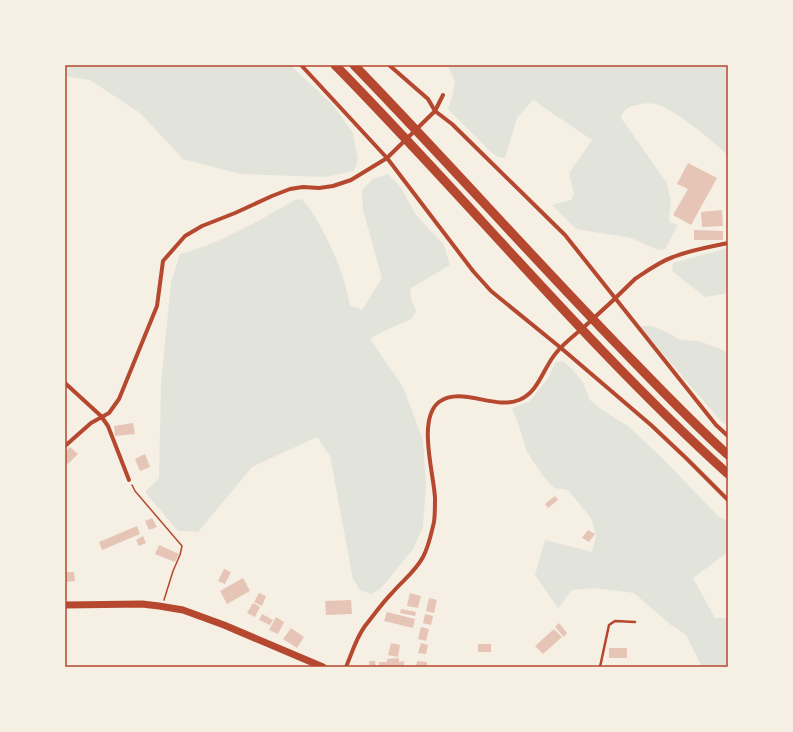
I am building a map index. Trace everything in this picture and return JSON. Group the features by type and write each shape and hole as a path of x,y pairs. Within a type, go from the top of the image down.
{"highway":[{"path":"335,65 379,109 577,324 728,474"},
{"path":"354,65 586,313 728,455"}],"main road":[{"path":"65,605 136,604 163,606 183,610 224,625 323,667"}],"street":[{"path":"301,65 388,156 473,271 491,291 561,348 686,458 728,500"},
{"path":"389,65 428,98 435,111 452,124 565,235 716,425 728,436"},
{"path":"65,446 91,423 109,412 119,399 157,306 163,261 186,236 202,226 290,189 333,186 351,180 388,156 435,111 443,95"},
{"path":"346,667 364,627 392,592 414,571 424,556 434,520 435,508 428,426 430,415 439,402 458,396 496,402 512,402 520,399 538,384 550,361 561,348 635,279 662,262 685,252 728,243"},
{"path":"65,383 101,416 112,434 129,480"}],"lane":[{"path":"600,667 610,625 615,621 635,622"}],"path":[{"path":"129,480 135,491 182,546 180,555 172,571 163,606"}],"shaded area":[{"path":"65,65 290,65 333,105 353,133 358,160 354,171 325,177 240,174 183,159 140,113 90,80 65,76"},
{"path":"447,65 728,65 728,156 693,126 663,107 652,103 647,103 628,108 625,110 621,118 667,183 671,203 669,216 670,222 678,225 665,249 658,250 631,238 576,229 552,205 571,200 574,194 569,173 592,140 533,100 517,118 505,158 498,157 492,153 448,109 453,94 455,81"},
{"path":"388,174 400,186 416,215 444,245 450,265 411,288 410,296 416,311 411,319 370,339 403,387 423,440 426,483 423,527 413,549 379,590 371,594 360,590 353,579 330,456 317,437 252,467 198,532 178,531 145,492 159,478 161,383 171,282 180,254 211,244 253,224 295,200 301,199 312,211 323,230 342,275 350,305 362,310 382,278 363,210 362,190 373,179"},
{"path":"728,248 728,291 724,294 705,297 672,271 673,263"},
{"path":"639,326 652,326 669,333 680,340 699,341 728,352 728,426 720,420"},
{"path":"563,361 573,370 583,383 590,400 602,410 628,426 663,459 718,516 728,521 728,552 693,578 715,618 728,618 728,667 702,667 686,635 671,625 634,593 593,588 572,590 558,608 535,575 545,540 592,552 596,535 591,518 568,490 554,488 544,477 527,452 512,408 530,401 548,378 556,362"}],"building":[{"path":"688,163 717,178 691,225 673,215 688,189 677,184"},
{"path":"722,210 723,226 702,227 701,212"},
{"path":"694,230 723,231 723,240 694,240"},
{"path":"133,423 135,434 115,436 114,426"},
{"path":"70,447 78,454 68,464 65,461 65,452"},
{"path":"145,454 150,467 140,471 135,459"},
{"path":"555,496 558,500 548,508 545,504"},
{"path":"152,518 157,527 149,530 145,521"},
{"path":"137,526 140,534 102,550 99,542"},
{"path":"588,530 595,534 589,542 582,538"},
{"path":"143,536 146,543 139,546 136,540"},
{"path":"159,545 179,554 175,562 155,554"},
{"path":"224,569 231,572 225,584 218,581"},
{"path":"65,572 74,572 75,581 65,582"},
{"path":"243,578 250,591 227,604 220,591"},
{"path":"259,593 266,596 262,606 254,602"},
{"path":"410,593 421,596 418,608 407,606"},
{"path":"429,598 437,600 434,613 426,611"},
{"path":"351,600 352,614 326,615 325,601"},
{"path":"253,603 260,607 255,617 247,613"},
{"path":"401,609 416,612 415,616 400,613"},
{"path":"387,612 415,619 413,628 384,621"},
{"path":"262,614 273,620 270,625 259,620"},
{"path":"425,614 433,616 431,625 423,623"},
{"path":"276,617 284,622 278,634 269,630"},
{"path":"559,623 567,633 564,637 555,627"},
{"path":"421,627 429,629 426,641 418,639"},
{"path":"291,628 304,637 297,648 283,639"},
{"path":"554,629 562,637 543,654 535,646"},
{"path":"391,643 400,645 398,657 388,655"},
{"path":"421,643 428,645 426,654 418,653"},
{"path":"478,644 491,644 491,652 478,652"},
{"path":"609,648 627,648 627,658 609,658"},
{"path":"399,658 399,662 404,661 404,667 379,667 379,662 387,662 387,659"},
{"path":"369,661 375,661 376,667 369,667"},
{"path":"417,661 427,662 427,667 416,667"}]}
